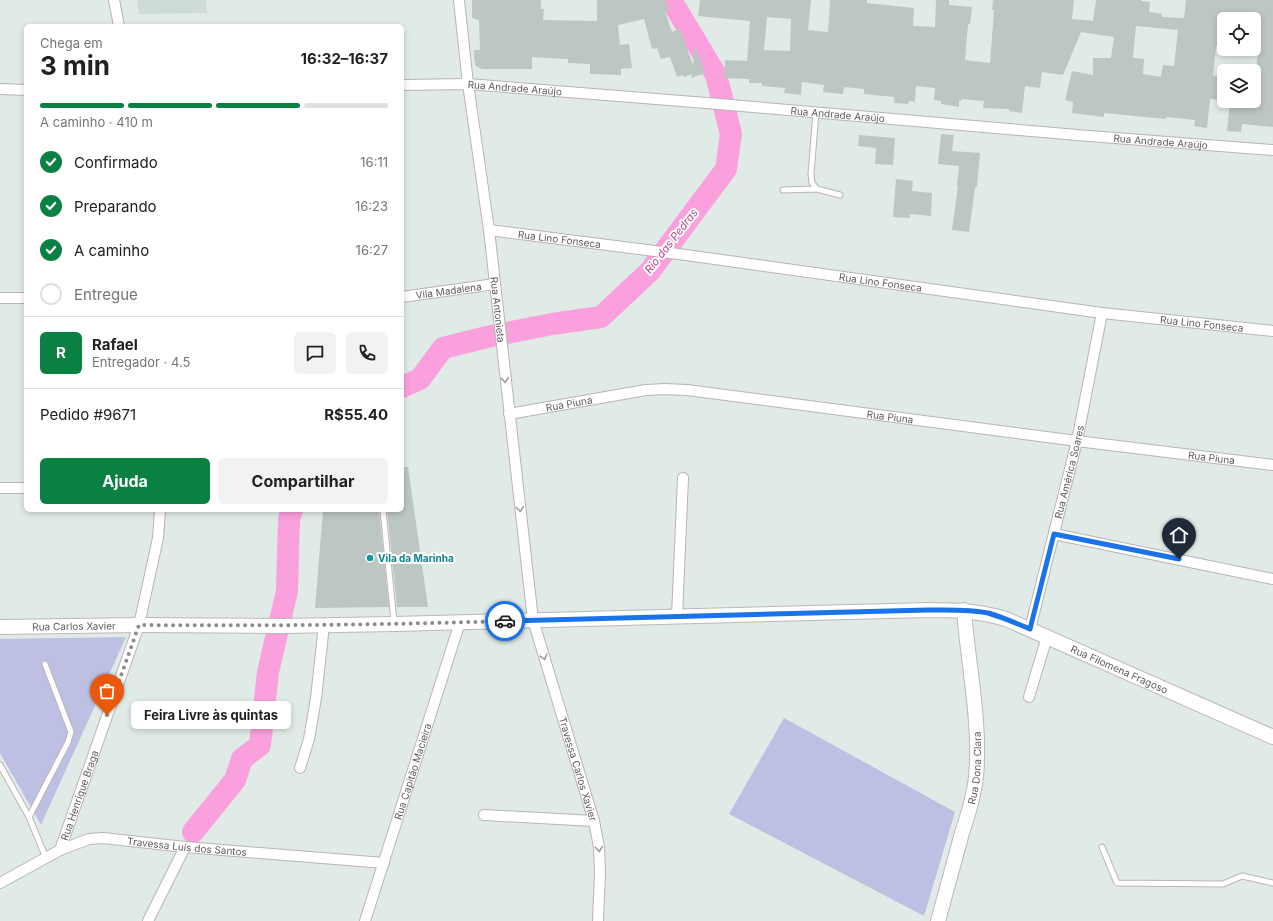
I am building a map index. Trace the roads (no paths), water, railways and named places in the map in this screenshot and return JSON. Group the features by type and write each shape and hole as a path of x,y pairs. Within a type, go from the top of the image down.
{"street":[{"path":"114,0 119,24"},
{"name":"Rua Antonieta","path":"459,0 468,84 489,230 533,620"},
{"name":"Rua Andrade Araújo","path":"404,85 468,84 1273,150"},
{"path":"0,89 24,90"},
{"name":"Rua Lino Fonseca","path":"489,230 1102,313 1273,331"},
{"name":"Vila Madalena","path":"404,297 495,284"},
{"path":"0,298 24,298"},
{"name":"Rua América Soares","path":"1030,629 1077,441 1102,313"},
{"name":"Rua Piuna","path":"509,414 646,390 687,390 1273,465"},
{"path":"677,616 682,478"},
{"path":"0,488 24,488"},
{"name":"Rua Henrique Braga","path":"60,850 139,625 158,538 160,512"},
{"path":"1054,534 1273,579"},
{"name":"Rua Carlos Xavier","path":"0,627 139,625 282,626 964,610"},
{"name":"Rua Filomena Fragoso","path":"964,610 988,613 1006,619 1273,737"},
{"name":"Rua Dona Clara","path":"938,921 976,779 976,723 964,610"},
{"name":"Travessa Carlos Xavier","path":"533,620 594,821 599,847 600,873 598,921"},
{"name":"Rua Capitão Macieira","path":"365,921 460,622"},
{"path":"300,768 309,739 316,698 324,625"},
{"path":"1029,697 1047,637"},
{"path":"484,815 594,821"},
{"name":"Travessa Luís dos Santos","path":"0,883 60,850 89,839 103,838 185,847 384,863"},
{"path":"148,921 185,847"}],"lane":[{"path":"816,112 811,174 812,183 816,189"},
{"path":"783,190 816,189 840,195"},
{"path":"383,512 394,624"},
{"path":"30,817 68,742 71,732 45,664"},
{"path":"0,765 30,817 46,858"},
{"path":"1102,847 1117,883 1223,884 1242,876 1273,883"}],"waterway":[{"name":"Rio das Pedras","path":"404,386 420,379 443,348 487,337 552,324 601,317 650,271 726,169 731,134 716,75 671,0"},
{"name":"Rio das Pedras","path":"193,832 235,780 242,759 260,745 268,672 287,591 289,519 291,512"}],"place":[{"name":"Vila da Marinha","path":"370,558"},
{"name":"Feira Livre às quintas","path":"107,715"}]}
